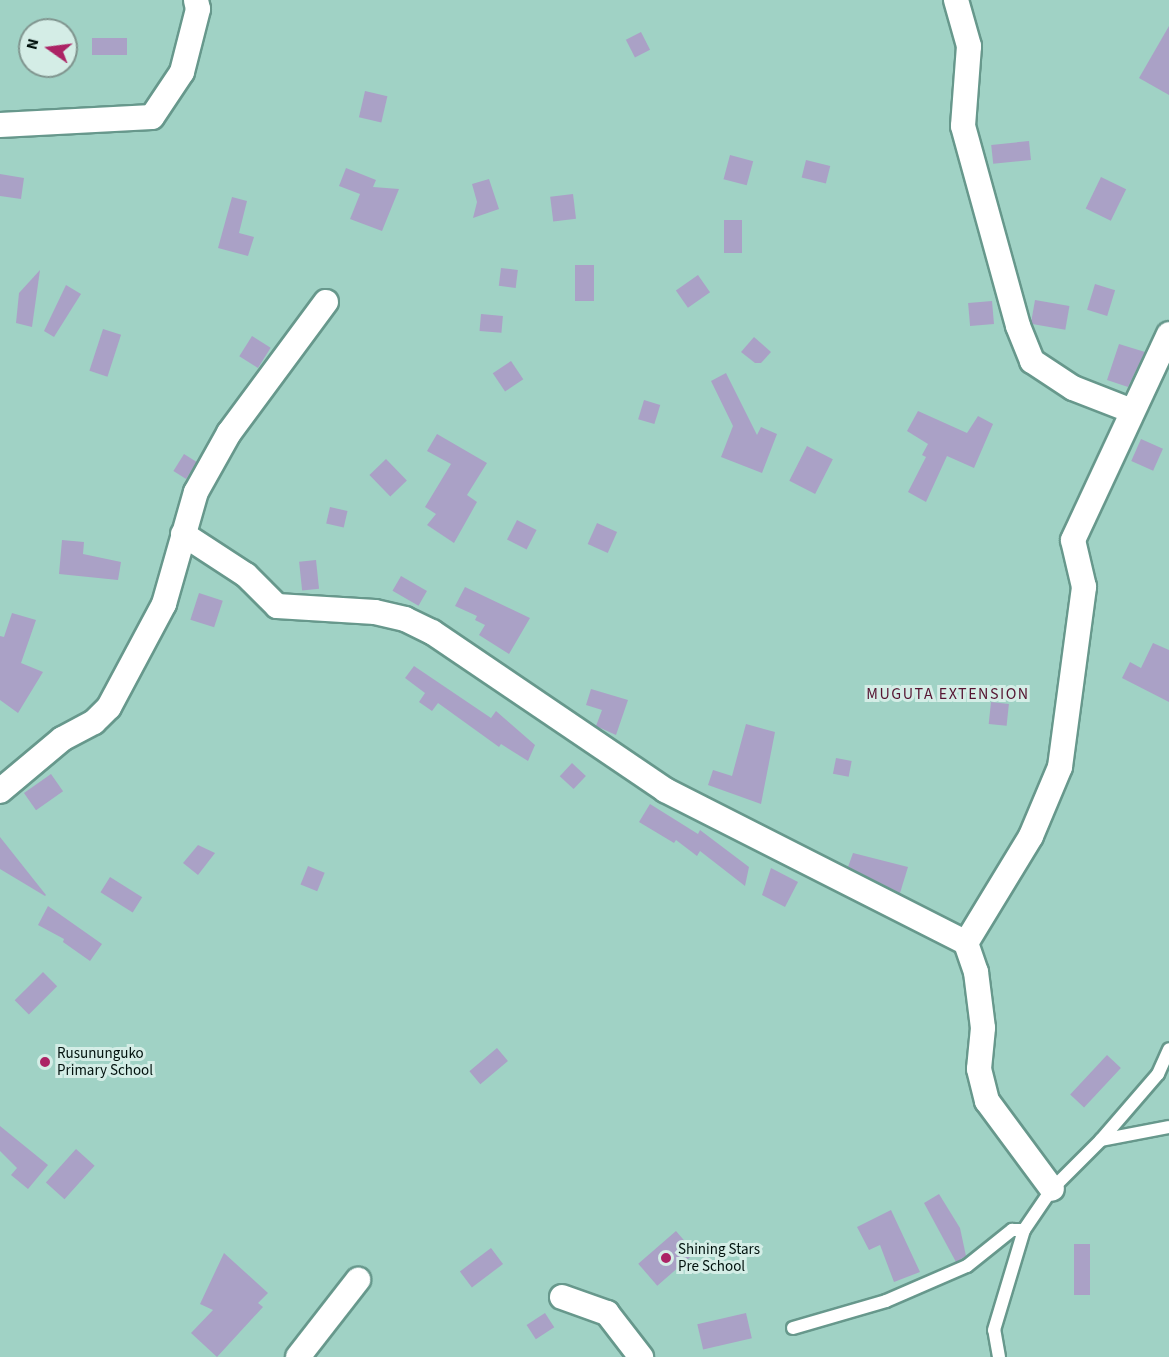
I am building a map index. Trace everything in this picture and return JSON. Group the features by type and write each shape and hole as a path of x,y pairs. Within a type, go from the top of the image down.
{"street":[{"path":"0,125 152,117 182,72 198,9 196,0"},
{"path":"956,0 969,46 963,126 1018,326 1032,361 1073,388 1132,411"},
{"path":"0,791 62,739 94,722 109,707 157,622 196,492 229,433 326,302"},
{"path":"966,943 1030,836 1060,767 1084,586 1073,540 1169,334"},
{"path":"183,534 246,575 277,606 375,612 405,619 432,632 665,790 966,943 976,972 983,1028 979,1069 987,1101 1052,1189"},
{"path":"298,1357 358,1280"},
{"path":"562,1298 607,1313 641,1357"}],"lane":[{"path":"999,1357 994,1330 1024,1230 1052,1189 1101,1140 1158,1074 1169,1049"},
{"path":"1101,1140 1169,1127"},
{"path":"793,1328 886,1301 967,1266 1012,1230 1024,1230"}],"building":[{"path":"1169,26 1169,95 1139,78"},
{"path":"641,32 650,50 635,58 626,40"},
{"path":"92,38 127,38 127,55 92,55"},
{"path":"365,91 387,96 381,122 359,117"},
{"path":"1029,141 1031,160 993,164 991,145"},
{"path":"730,155 753,161 747,185 724,179"},
{"path":"806,160 830,166 826,184 802,177"},
{"path":"346,168 376,180 373,187 399,189 382,231 350,219 360,194 339,186"},
{"path":"0,174 24,178 21,199 0,196"},
{"path":"1101,177 1126,189 1111,221 1086,208"},
{"path":"489,179 499,209 473,218 477,202 472,184"},
{"path":"573,194 576,219 553,222 550,197"},
{"path":"232,197 247,201 239,233 254,237 248,256 218,248"},
{"path":"724,220 742,220 742,253 724,253"},
{"path":"575,265 594,265 594,301 575,301"},
{"path":"501,268 518,270 516,288 499,286"},
{"path":"40,270 32,327 16,323 19,293"},
{"path":"698,275 710,292 688,308 676,290"},
{"path":"1095,284 1115,290 1107,316 1087,310"},
{"path":"66,285 81,294 54,337 44,331"},
{"path":"1035,300 1069,306 1065,330 1031,324"},
{"path":"992,301 994,324 970,326 968,303"},
{"path":"481,314 503,316 501,333 480,331"},
{"path":"103,329 121,335 107,377 89,371"},
{"path":"252,336 271,348 258,368 239,356"},
{"path":"754,337 771,352 761,363 755,363 741,352"},
{"path":"1119,344 1145,352 1128,387 1107,380"},
{"path":"511,361 523,379 505,392 493,373"},
{"path":"726,373 757,435 761,427 777,434 762,473 721,457 733,426 711,381"},
{"path":"644,400 660,405 654,424 638,419"},
{"path":"918,411 967,433 978,416 993,424 974,468 947,456 926,502 908,492 926,457 922,455 928,444 907,431"},
{"path":"437,434 487,463 467,495 477,502 454,543 427,525 436,514 425,507 451,464 427,451"},
{"path":"1141,439 1163,449 1153,471 1131,461"},
{"path":"807,446 833,459 815,494 789,481"},
{"path":"184,454 197,462 186,479 173,471"},
{"path":"386,459 407,481 390,497 369,475"},
{"path":"330,507 348,511 344,528 326,524"},
{"path":"517,520 537,530 527,550 507,540"},
{"path":"597,523 617,532 608,553 588,544"},
{"path":"62,540 84,542 83,554 121,562 118,580 59,574"},
{"path":"316,560 319,589 302,591 299,562"},
{"path":"401,576 427,591 418,606 392,591"},
{"path":"465,587 530,618 509,654 479,635 485,625 475,620 477,616 455,606"},
{"path":"199,593 223,601 214,627 190,620"},
{"path":"12,613 36,620 21,663 43,672 18,713 0,700 0,636 4,637"},
{"path":"1153,643 1169,650 1169,702 1122,678 1130,662 1141,668"},
{"path":"414,666 491,718 496,711 535,745 528,761 501,744 499,747 438,703 432,711 419,702 425,693 405,678"},
{"path":"591,689 628,700 616,735 596,726 602,710 586,705"},
{"path":"991,702 1009,704 1007,726 989,724"},
{"path":"746,724 775,732 761,804 708,785 713,770 732,776"},
{"path":"836,758 852,761 849,777 833,774"},
{"path":"572,763 586,776 574,789 560,776"},
{"path":"51,774 63,791 36,810 24,793"},
{"path":"650,804 698,834 700,830 749,867 745,886 700,851 697,856 676,840 674,843 639,822"},
{"path":"0,837 46,895 45,896 0,869"},
{"path":"198,845 215,853 198,875 183,863"},
{"path":"853,853 908,867 900,893 848,867"},
{"path":"308,866 325,873 317,891 301,885"},
{"path":"771,868 798,882 785,907 762,895"},
{"path":"110,877 142,897 133,912 100,892"},
{"path":"48,906 102,944 90,961 63,942 64,939 38,925"},
{"path":"43,972 57,986 29,1014 15,1000"},
{"path":"497,1048 508,1061 480,1084 469,1071"},
{"path":"1107,1055 1121,1068 1084,1107 1070,1094"},
{"path":"0,1126 48,1165 28,1189 11,1175 17,1168 0,1151"},
{"path":"76,1149 95,1166 64,1199 46,1182"},
{"path":"939,1194 960,1228 966,1256 956,1262 924,1203"},
{"path":"891,1210 920,1272 894,1282 880,1245 869,1250 857,1227"},
{"name":"Shining Stars Pre School","path":"676,1231 695,1253 657,1286 638,1264"},
{"path":"1074,1244 1090,1244 1090,1295 1074,1295"},
{"path":"491,1248 503,1264 472,1287 460,1271"},
{"path":"224,1253 268,1293 258,1303 263,1307 217,1357 191,1333 213,1310 200,1304"},
{"path":"545,1313 554,1327 536,1339 527,1325"},
{"path":"746,1313 752,1338 703,1350 697,1324"}],"place":[{"name":"Rusununguko Primary School","path":"45,1062"},
{"name":"Shining Stars Pre School","path":"666,1258"}],"district":[{"name":"MUGUTA EXTENSION","path":"948,694"}]}
